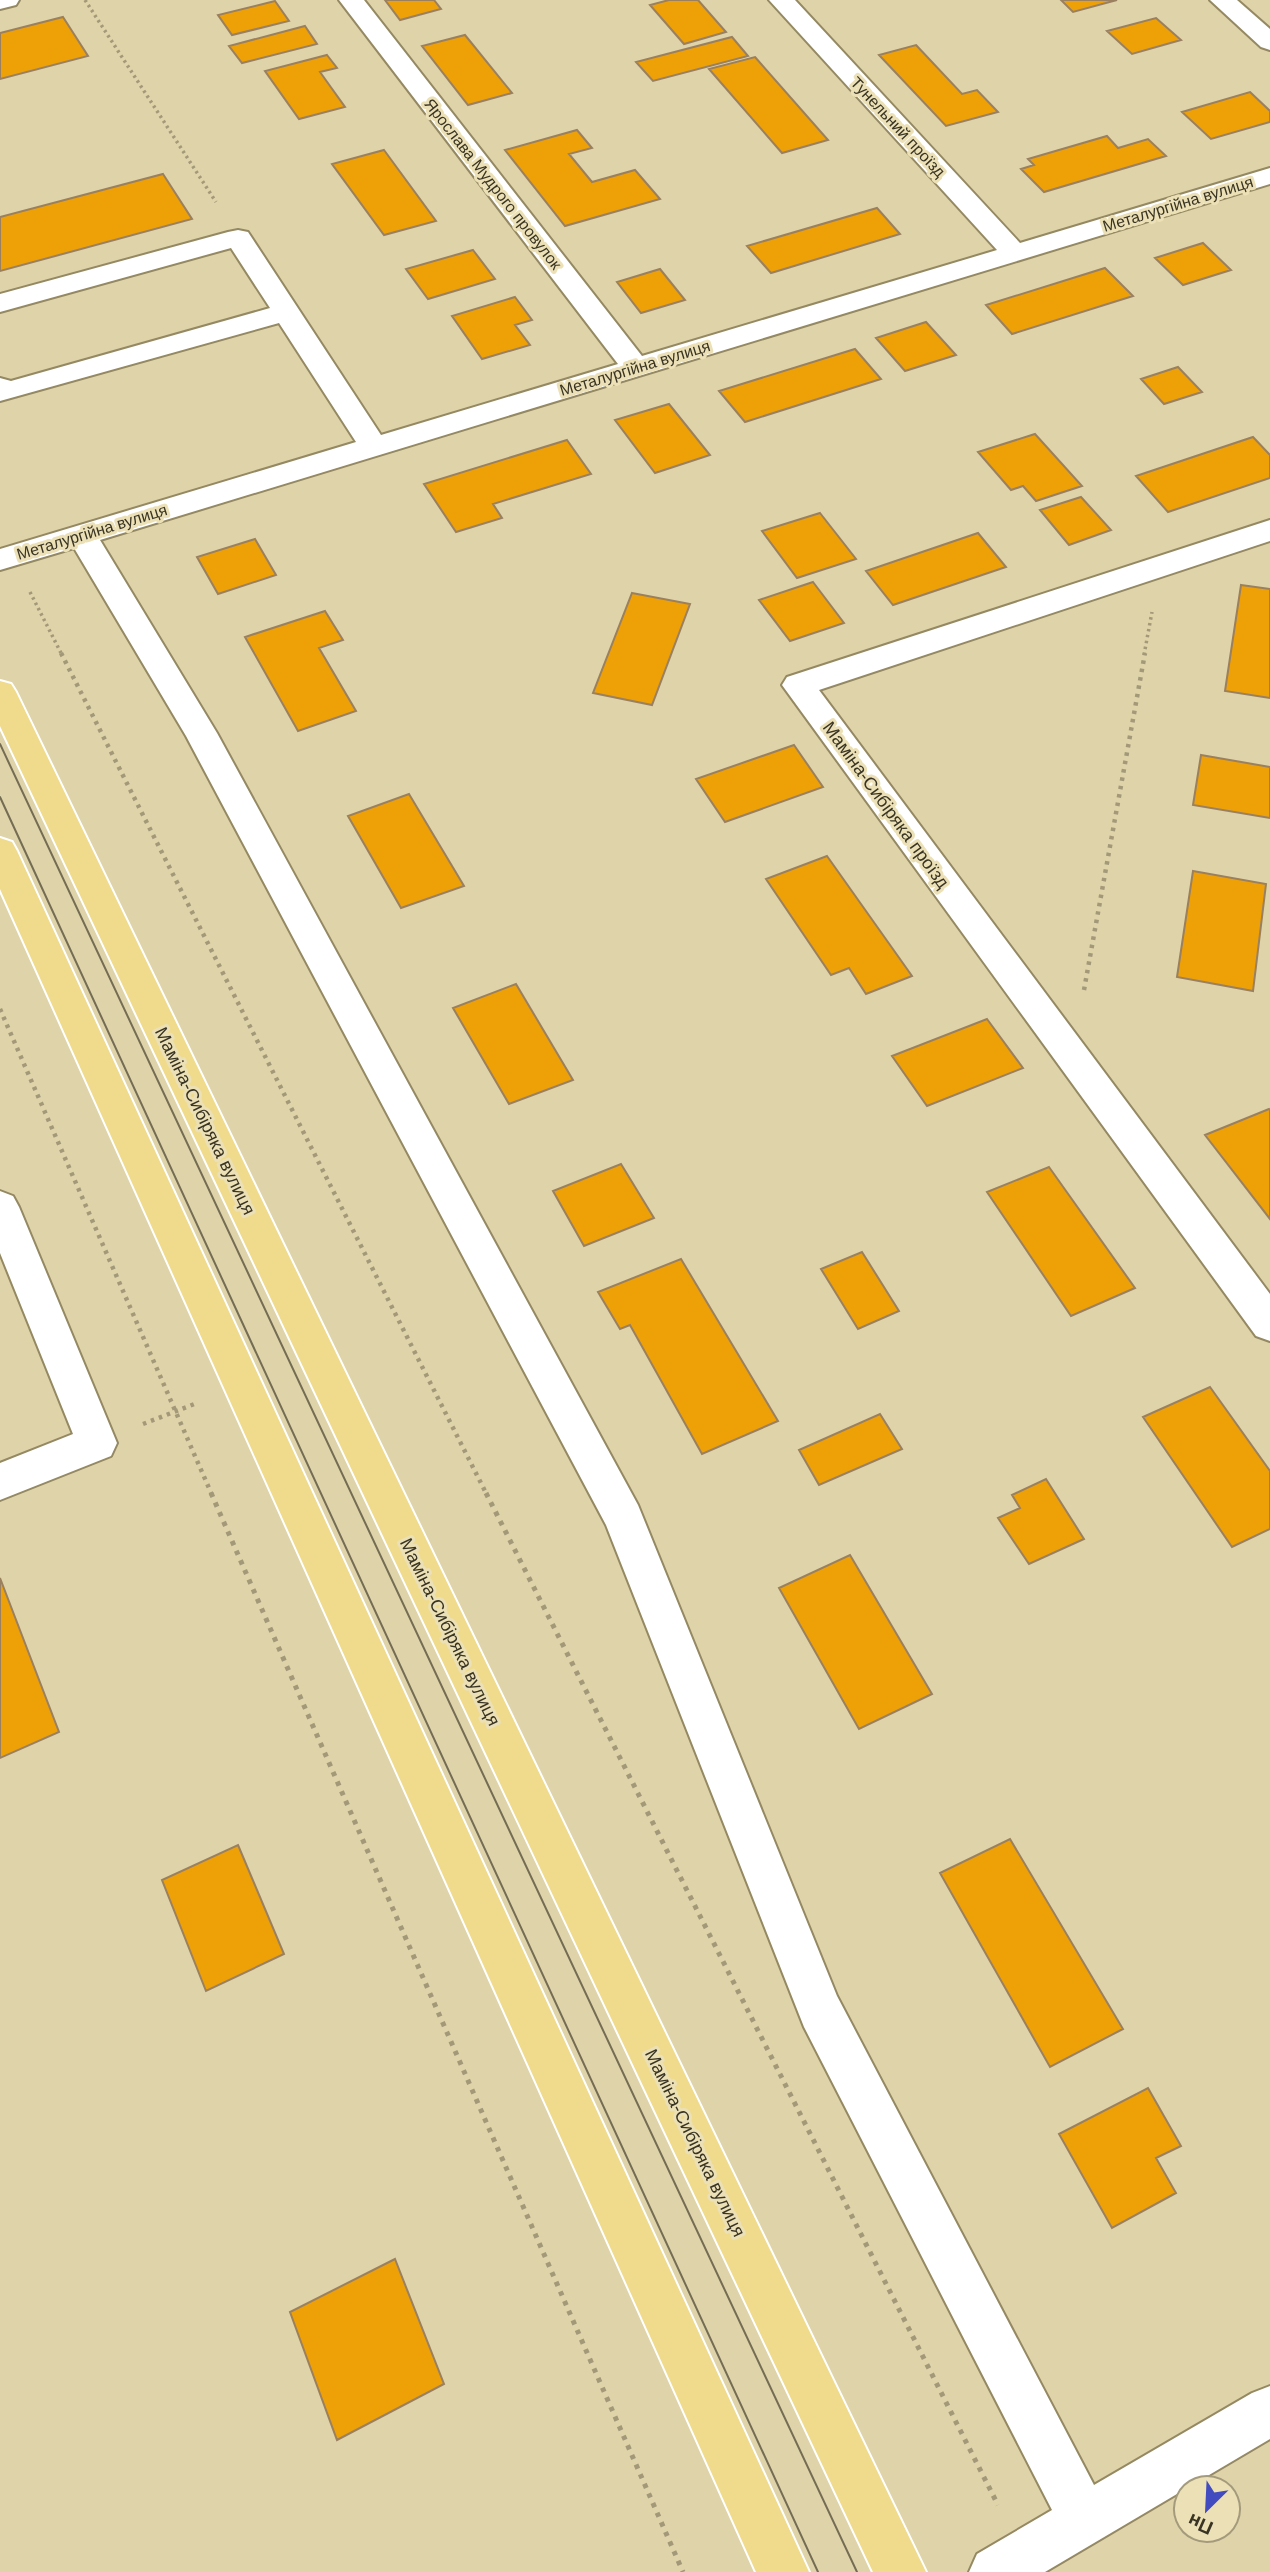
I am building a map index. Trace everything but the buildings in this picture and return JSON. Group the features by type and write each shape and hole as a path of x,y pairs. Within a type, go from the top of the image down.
{"main road":[{"name":"Маміна-Сибіряка вулиця","path":"0,692 900,2572"},
{"path":"0,851 783,2572"}],"street":[{"path":"0,2 7,0"},
{"name":"Ярослава Мудрого провулок","path":"351,0 636,368"},
{"name":"Тунельний проїзд","path":"781,0 1015,253"},
{"path":"1222,0 1270,42"},
{"name":"Металургійна вулиця","path":"0,560 1270,176"},
{"path":"0,303 238,238 374,447"},
{"path":"0,387 3,393 287,312"},
{"name":"Маміна-Сибіряка проїзд","path":"1270,530 798,685 1270,1324"},
{"path":"81,536 201,733 624,1518 820,2011 1085,2520"},
{"path":"0,1207 97,1443 0,1482"},
{"path":"1009,2564 1270,2411"}],"path":[{"path":"85,0 238,238"},
{"path":"1072,1056 1160,566"},
{"path":"26,583 1009,2564"},
{"path":"0,1009 683,2572"},
{"path":"97,1443 243,1387"}],"tram line":[{"path":"0,744 857,2572"},
{"path":"0,797 818,2572"}]}
